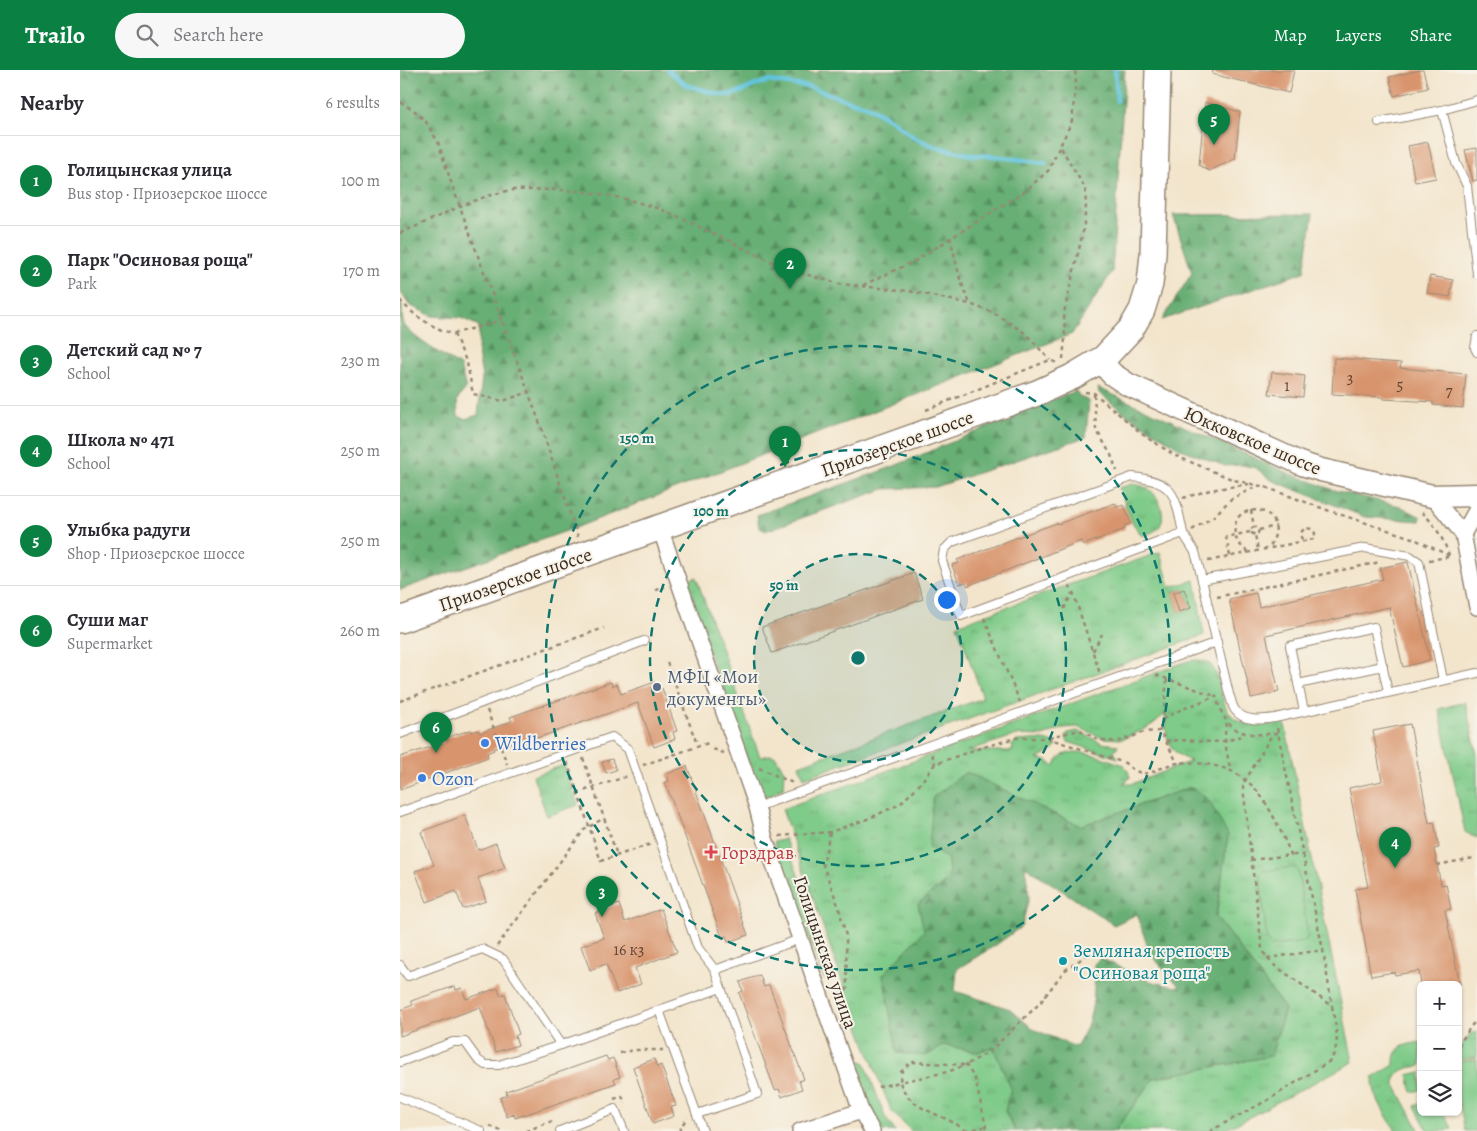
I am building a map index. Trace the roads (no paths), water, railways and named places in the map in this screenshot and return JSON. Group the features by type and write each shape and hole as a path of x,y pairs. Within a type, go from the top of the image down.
{"main road":[{"name":"Приозерское шоссе","path":"400,620 1037,393 1072,377 1100,360 1131,330 1142,310 1150,284 1153,254 1158,70"},
{"name":"Юкковское шоссе","path":"1100,360 1112,374 1127,384 1302,464 1425,502 1477,495"}],"street":[{"path":"1425,502 1463,534 1477,607"},
{"path":"1463,534 1477,509"},
{"name":"Голицынская улица","path":"660,528 757,807 765,839 800,939 861,1111 872,1131"},
{"path":"800,1131 861,1111"}],"lane":[{"path":"1379,122 1442,110 1477,100"},
{"path":"1442,110 1456,163 1467,186 1477,274"},
{"path":"1477,336 1477,352"},
{"path":"1183,533 961,616 942,561 944,550 952,542 1132,477 1150,479 1165,485 1176,500 1183,533 1195,552 1229,694 1235,710 1248,719 1265,720 1477,673"},
{"path":"1202,580 1365,548 1410,556 1419,562 1443,680"},
{"path":"1304,711 1290,646 1374,627 1388,692"},
{"path":"400,734 644,641"},
{"path":"757,807 1217,642"},
{"path":"1298,684 1382,666"},
{"path":"400,812 612,737 628,749 698,948 715,970 757,1094 693,1114"},
{"path":"715,970 800,939"},
{"path":"400,979 482,950 492,954 503,959 561,1045"},
{"path":"400,965 408,976"},
{"path":"400,1062 453,1042 465,1042 478,1060 485,1065 499,1065 721,988"},
{"path":"659,1010 693,1114 703,1131"},
{"path":"400,1097 481,1131"},
{"path":"560,1131 615,1110 624,1131"}],"waterway":[{"path":"668,70 686,85 722,95 743,91 769,81 810,87 866,105 893,121 915,138 936,147 972,155 1045,163"},
{"path":"1115,70 1117,101"}],"place":[{"name":"Улыбка радуги","path":"1214,145"},
{"name":"Парк \"Осиновая роща\"","path":"790,289"},
{"name":"Голицынская улица","path":"785,467"},
{"name":"МФЦ «Мои документы»","path":"657,687"},
{"name":"Wildberries","path":"485,743"},
{"name":"Суши маг","path":"436,753"},
{"name":"Ozon","path":"422,778"},
{"name":"Горздрав","path":"711,852"},
{"name":"Школа № 471","path":"1395,868"},
{"name":"Детский сад № 7","path":"602,917"},
{"name":"Земляная крепость \"Осиновая роща\"","path":"1063,961"}]}
